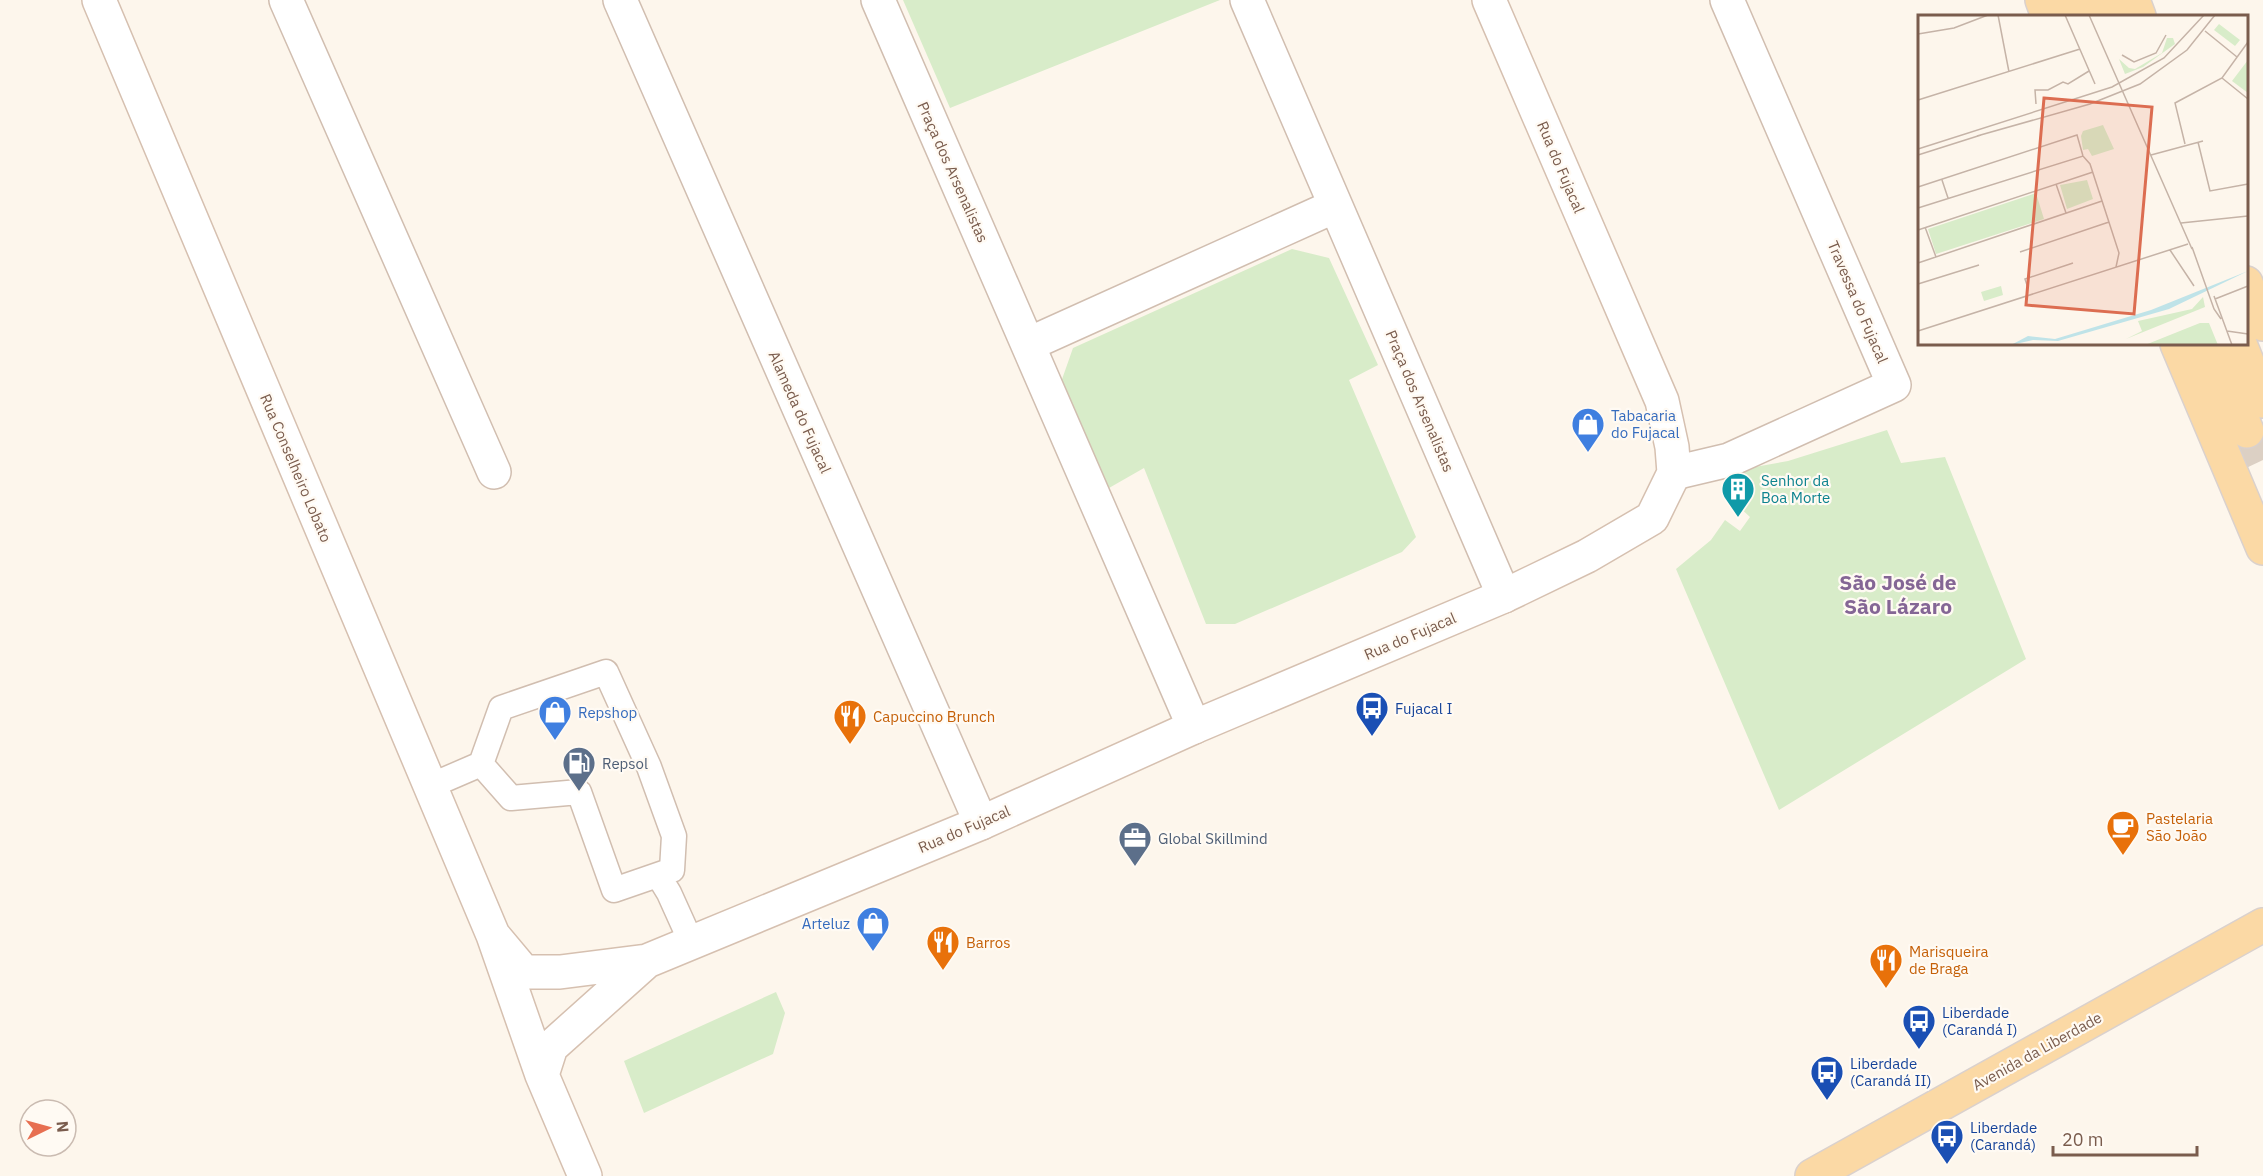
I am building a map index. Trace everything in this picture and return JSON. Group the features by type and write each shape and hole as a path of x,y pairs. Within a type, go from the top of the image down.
{"main road":[{"path":"2042,0 2048,15"},
{"path":"2074,0 2080,15"},
{"path":"2104,0 2110,15"},
{"path":"2133,0 2139,15"},
{"path":"2248,286 2263,324"},
{"path":"2177,345 2263,548"},
{"path":"2212,345 2247,431"},
{"path":"2240,345 2263,401"},
{"name":"Avenida da Liberdade","path":"1812,1176 2263,925"}],"street":[{"name":"Rua Conselheiro Lobato","path":"99,0 493,935"},
{"path":"286,0 494,472"},
{"name":"Alameda do Fujacal","path":"620,0 981,823"},
{"name":"Praça dos Arsenalistas","path":"878,0 1194,727"},
{"name":"Praça dos Arsenalistas","path":"1247,0 1504,596"},
{"name":"Rua do Fujacal","path":"647,962 981,823 1194,727 1504,596 1587,556 1652,518 1674,473 1672,447 1662,401 1489,0"},
{"name":"Travessa do Fujacal","path":"1674,473 1729,460 1894,385 1727,0"},
{"path":"1029,344 1335,206"},
{"path":"493,935 524,972 560,972 647,962"},
{"path":"493,935 542,1075 585,1176"},
{"path":"542,1075 551,1047 647,962"}],"lane":[{"path":"430,786 481,764 501,708 606,672 649,767 674,836 665,872 669,892 692,944"},
{"path":"481,764 511,798 579,792 614,890 665,872"}],"green space":[{"path":"903,0 1220,0 950,108"},
{"path":"1292,249 1329,258 1378,365 1349,380 1416,537 1402,552 1235,624 1206,624 1144,468 1109,488 1060,385 1073,348"},
{"path":"1887,430 1901,463 1945,457 2026,659 1779,810 1676,569 1711,540 1725,520 1740,531 1750,517 1737,505 1738,470 1788,461"},
{"path":"776,992 785,1013 773,1054 644,1113 624,1061"}],"tunnel":[{"path":"2247,431 2263,465"}],"place":[{"name":"Tabacaria do Fujacal","path":"1588,453"},
{"name":"Senhor da Boa Morte","path":"1738,518"},
{"name":"Fujacal I","path":"1372,737"},
{"name":"Repshop","path":"555,741"},
{"name":"Capuccino Brunch","path":"850,745"},
{"name":"Repsol","path":"579,792"},
{"name":"Pastelaria São João","path":"2123,856"},
{"name":"Global Skillmind","path":"1135,867"},
{"name":"Arteluz","path":"873,952"},
{"name":"Barros","path":"943,971"},
{"name":"Marisqueira de Braga","path":"1886,989"},
{"name":"Liberdade (Carandá I)","path":"1919,1050"},
{"name":"Liberdade (Carandá II)","path":"1827,1101"},
{"name":"Liberdade (Carandá)","path":"1947,1165"}],"district":[{"name":"São José de São Lázaro","path":"1898,594"}]}
